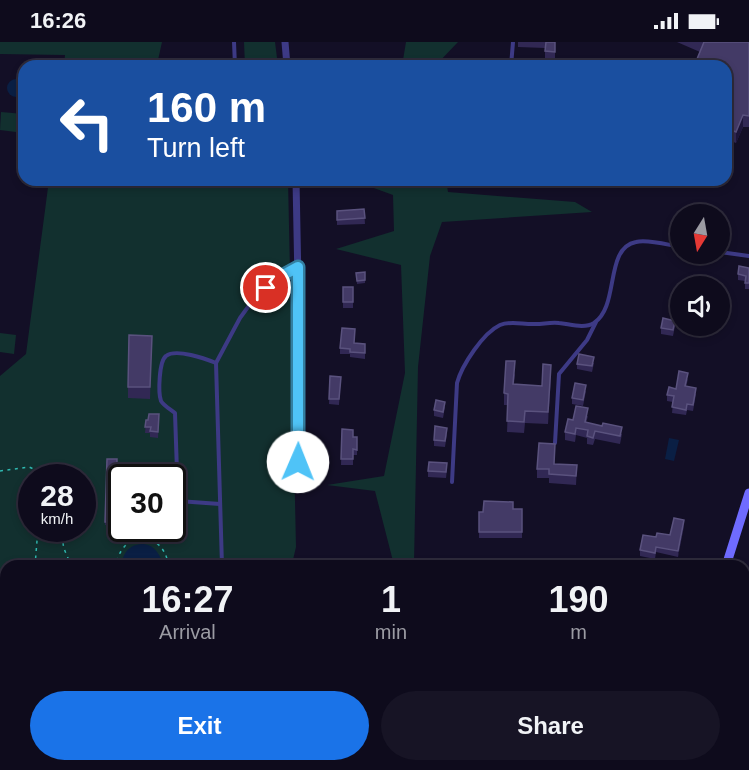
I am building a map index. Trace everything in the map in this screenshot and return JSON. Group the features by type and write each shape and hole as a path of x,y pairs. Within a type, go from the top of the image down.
{"street":[{"path":"285,42 286,60"},
{"path":"296,186 298,479"},
{"path":"728,560 747,508 749,493"}],"lane":[{"path":"234,42 235,60"},
{"path":"512,60 513,42"},
{"path":"555,443 559,374 587,340 600,318 609,299 618,256 622,249 628,244 643,241 670,245"},
{"path":"730,253 749,256"},
{"path":"222,560 216,363 240,318 256,296 276,279 298,267"},
{"path":"452,482 457,383 466,361 491,330 502,324 513,323 556,322 585,326 596,322"},
{"path":"216,363 199,356 173,353 166,356 161,363 159,396 163,404 175,413 178,501 220,504"}],"path":[{"path":"0,471 18,469"},
{"path":"117,560 124,546 132,540 143,538 159,544 167,560"},
{"path":"35,560 37,542"},
{"path":"62,542 68,560"}],"green space":[{"path":"0,42 162,42 158,60 65,60 65,55 0,54"},
{"path":"244,42 275,42 277,60 245,60"},
{"path":"406,42 458,42 441,60 403,60"},
{"path":"1,112 18,113 18,132 0,130"},
{"path":"48,186 288,186 296,547 293,560 0,560 0,376 26,354"},
{"path":"368,186 447,186 448,192 575,202 592,212 442,222 430,256 418,367 414,560 393,560 375,491 327,485 384,476 405,373 401,265 336,249 394,231 393,195"},
{"path":"0,333 16,335 14,354 0,352"}],"water":[{"path":"18,80 18,96 16,97 10,94 7,88 10,82"},
{"path":"669,438 679,440 674,461 665,459"},
{"path":"143,544 154,548 161,559 123,558 130,548"}],"building":[{"path":"546,42 555,42 555,52 545,51"},
{"path":"704,42 749,42 749,116 743,115 736,132 732,130 732,60 697,59"},
{"path":"364,209 365,218 337,220 337,211"},
{"path":"739,266 749,268 749,283 745,283 746,276 738,274"},
{"path":"365,272 365,280 357,281 356,273"},
{"path":"343,287 353,287 353,302 343,302"},
{"path":"663,318 670,320 670,330 661,328"},
{"path":"342,328 355,329 354,343 365,344 365,353 350,352 350,349 340,348"},
{"path":"129,335 152,336 150,387 128,387"},
{"path":"579,354 594,357 592,366 577,364"},
{"path":"506,361 515,361 513,384 542,386 543,364 551,365 548,412 525,411 524,422 507,421 508,394 504,393"},
{"path":"679,371 688,373 685,386 696,388 693,405 687,404 686,410 672,407 674,396 667,395 669,387 676,389"},
{"path":"330,376 341,377 339,399 329,399"},
{"path":"575,383 586,385 583,400 572,398"},
{"path":"436,400 445,402 443,412 434,410"},
{"path":"576,406 588,408 585,422 622,427 620,436 595,431 593,438 587,436 588,430 576,428 575,434 565,432 568,419 573,420"},
{"path":"149,414 159,414 158,432 150,431 151,427 145,427"},
{"path":"435,426 447,428 445,441 434,440"},
{"path":"342,429 353,430 353,437 357,437 357,450 353,449 353,459 341,459"},
{"path":"539,443 555,444 554,464 577,465 576,476 549,474 549,469 537,469"},
{"path":"107,459 117,459 117,464 108,464 108,522 105,522"},
{"path":"429,462 447,463 446,472 428,471"},
{"path":"484,501 513,502 513,509 522,509 522,532 479,532 479,512 483,512"},
{"path":"674,518 684,520 678,551 656,547 655,553 640,550 643,535 656,537 657,533 670,535"}],"route":[{"path":"266,288 276,279 298,267 298,462"}]}
